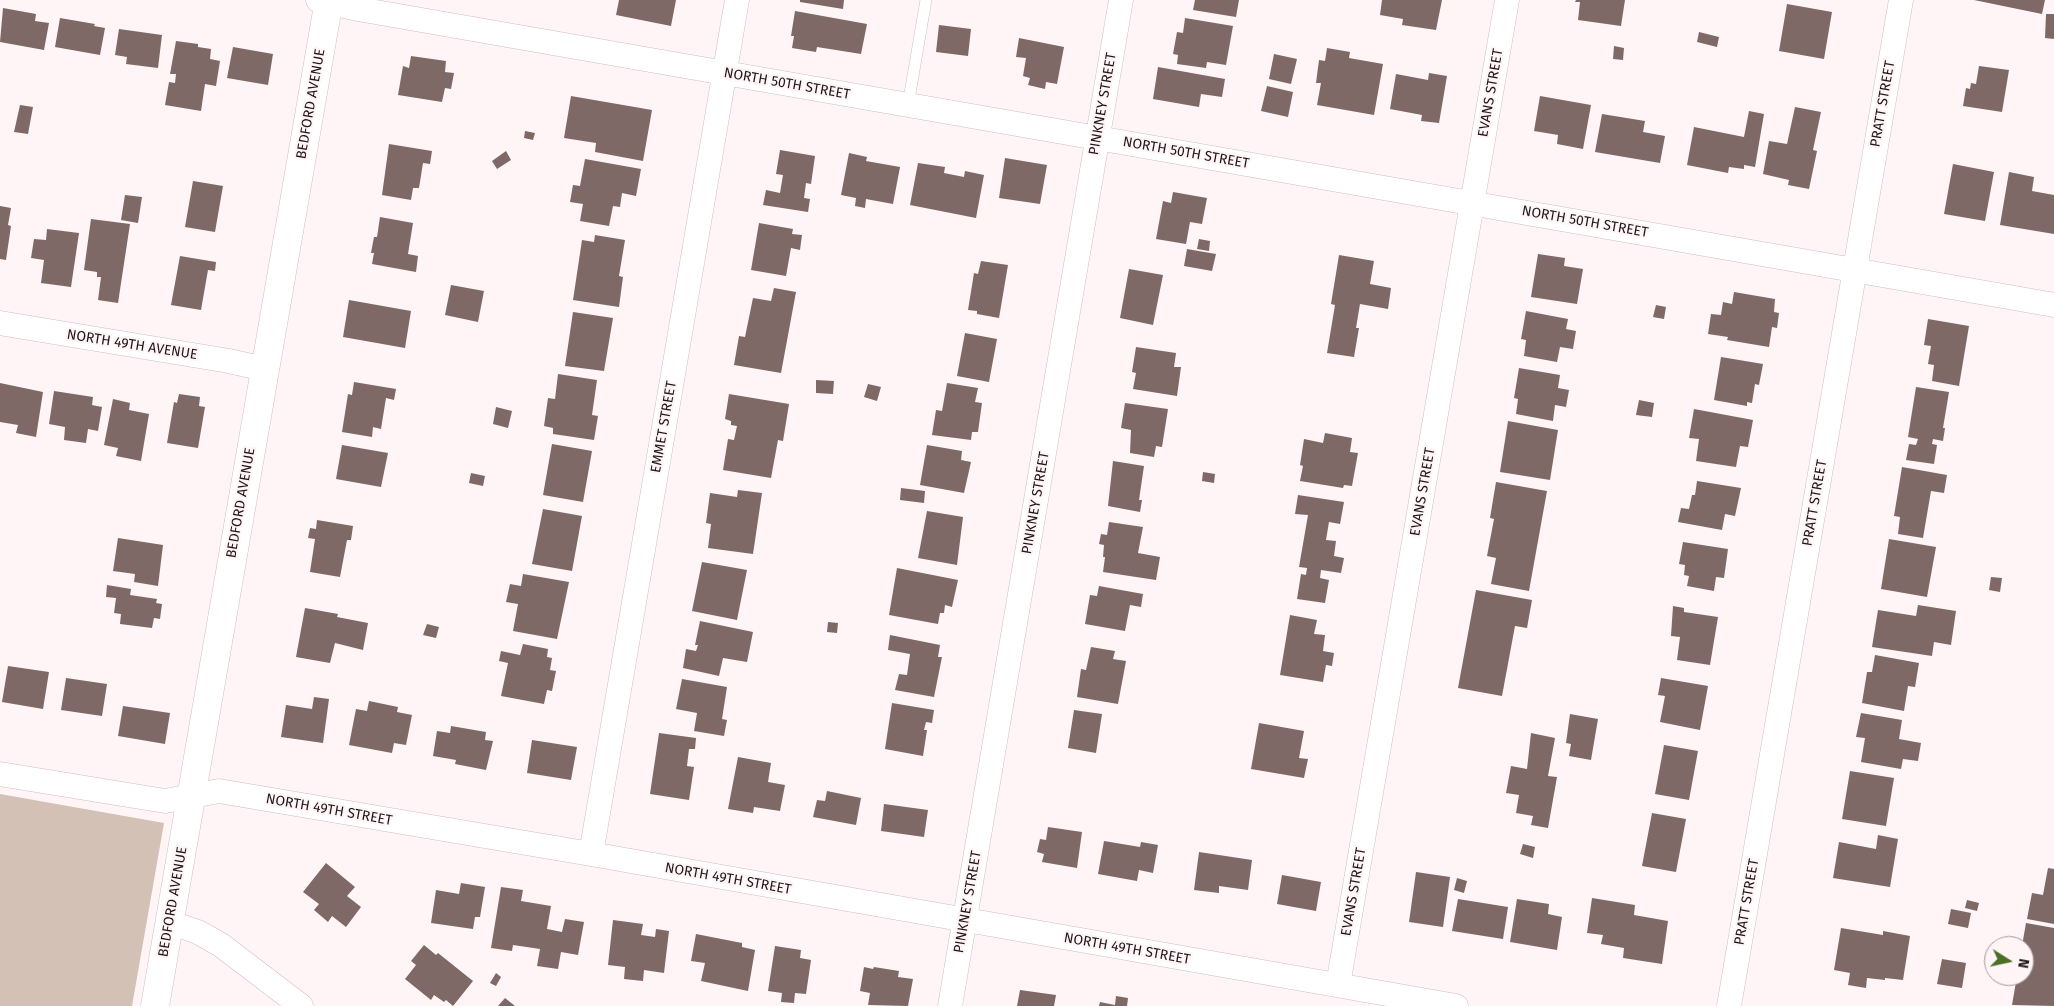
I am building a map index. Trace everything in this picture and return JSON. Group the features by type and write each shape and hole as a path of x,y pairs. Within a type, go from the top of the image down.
{"street":[{"name":"EMMET STREET","path":"591,854 737,0"},
{"name":"PINKNEY STREET","path":"950,1006 1121,0"},
{"name":"EVANS STREET","path":"1338,985 1507,0"},
{"name":"PRATT STREET","path":"1729,1006 1901,0"},
{"name":"NORTH 50TH STREET","path":"325,1 368,11 2054,305"},
{"name":"BEDFORD AVENUE","path":"155,1006 325,1"},
{"name":"NORTH 49TH AVENUE","path":"0,323 229,361 264,369"},
{"name":"NORTH 49TH STREET","path":"0,774 165,801 219,791 591,854 1456,1006"},
{"path":"170,922 198,932 220,945 301,1006"}],"lane":[{"path":"908,105 926,0"}],"shaded area":[{"path":"0,794 164,823 132,1006 0,1006"}],"building":[{"path":"619,0 676,0 671,26 616,15"},
{"path":"800,0 844,0 843,9 800,2"},
{"path":"1195,0 1239,0 1236,17 1193,10"},
{"path":"1382,0 1442,0 1436,30 1402,25 1403,19 1380,15"},
{"path":"1576,0 1625,0 1621,26 1578,20 1580,2 1575,2"},
{"path":"1974,0 2045,0 2042,14"},
{"path":"1787,4 1832,12 1824,59 1779,51"},
{"path":"3,8 36,14 35,21 49,23 44,50 0,42"},
{"path":"795,11 867,24 861,54 817,47 816,52 792,48 794,36 791,36"},
{"path":"2046,14 2054,14 2054,39 2045,38"},
{"path":"60,18 95,24 94,26 105,28 100,55 55,47"},
{"path":"1185,18 1233,26 1226,65 1207,62 1206,68 1177,64 1178,55 1173,54 1177,32 1183,33"},
{"path":"939,25 971,29 968,56 936,52"},
{"path":"119,29 162,35 158,68 126,64 127,57 115,55"},
{"path":"1699,32 1719,37 1717,47 1697,42"},
{"path":"1019,38 1064,47 1057,84 1046,82 1045,89 1028,85 1030,78 1023,76 1026,58 1016,57"},
{"path":"176,41 198,44 198,47 211,49 210,59 220,61 216,86 205,84 201,111 165,105 169,82 175,83 176,74 170,74"},
{"path":"1614,46 1624,48 1623,60 1613,59"},
{"path":"233,47 273,54 268,85 227,78"},
{"path":"1327,48 1350,52 1349,58 1383,64 1374,115 1317,105 1321,83 1316,83 1319,60 1325,61"},
{"path":"1274,54 1297,59 1291,84 1269,79"},
{"path":"411,56 446,61 445,72 454,73 451,89 445,88 442,102 398,95 403,66 409,68"},
{"path":"1979,66 2009,70 2002,112 1963,106 1966,88 1970,89 1971,83 1976,84"},
{"path":"1158,67 1225,79 1222,97 1201,94 1199,107 1153,99"},
{"path":"1429,73 1447,76 1439,123 1421,121 1422,115 1390,109 1396,74 1428,80"},
{"path":"1267,86 1293,92 1288,117 1261,111"},
{"path":"571,96 652,110 643,161 595,152 596,143 564,138"},
{"path":"1540,96 1591,105 1583,149 1557,144 1558,135 1534,131"},
{"path":"20,105 33,107 28,134 14,132"},
{"path":"1795,107 1821,112 1813,150 1817,151 1809,189 1788,185 1789,180 1763,174 1769,141 1787,144"},
{"path":"1749,111 1764,114 1755,167 1744,165 1744,169 1729,167 1728,173 1687,165 1694,127 1744,137"},
{"path":"1602,114 1645,121 1643,132 1665,136 1660,163 1595,152"},
{"path":"525,131 535,133 533,140 524,138"},
{"path":"389,144 432,151 430,164 423,163 419,188 413,188 411,200 382,195"},
{"path":"780,150 815,156 811,184 806,183 804,198 810,199 808,212 763,205 766,190 780,193 783,175 776,174"},
{"path":"506,151 511,160 497,169 492,161"},
{"path":"849,153 867,157 866,161 900,167 893,204 866,199 865,208 855,206 856,198 841,195"},
{"path":"1005,158 1047,165 1040,204 999,198"},
{"path":"585,159 641,169 636,196 622,193 620,207 613,206 609,226 580,221 583,204 570,202 573,185 580,186"},
{"path":"918,163 945,167 944,173 964,177 965,171 984,175 976,218 910,205"},
{"path":"1953,164 1994,172 1985,221 1944,214"},
{"path":"2009,172 2034,177 2032,191 2054,195 2054,234 2000,225"},
{"path":"193,181 223,186 215,232 185,227"},
{"path":"1173,192 1207,198 1202,224 1190,222 1186,244 1156,239 1163,201 1171,203"},
{"path":"125,195 142,197 138,223 121,220"},
{"path":"0,206 11,208 8,225 11,226 6,260 0,259"},
{"path":"380,217 413,223 408,254 418,256 416,272 372,264 374,253 371,253 374,237 377,237"},
{"path":"91,219 130,224 118,303 98,300 101,277 97,277 97,272 84,270"},
{"path":"759,223 793,229 792,234 802,235 800,250 791,248 786,276 751,270"},
{"path":"47,229 79,233 71,287 41,283 44,260 31,258 34,239 46,240"},
{"path":"595,235 625,240 619,276 623,277 619,307 573,300 582,240 594,242"},
{"path":"1199,239 1210,241 1209,251 1197,249"},
{"path":"1187,249 1216,254 1212,271 1184,266"},
{"path":"1538,254 1565,258 1564,266 1583,269 1577,304 1531,297"},
{"path":"1339,255 1374,261 1370,284 1391,288 1388,309 1360,304 1356,328 1359,328 1354,357 1327,353 1335,305 1331,304"},
{"path":"180,256 216,262 215,271 208,270 201,310 171,305"},
{"path":"981,261 1008,265 999,318 977,314 977,311 968,310 974,273 978,274"},
{"path":"1129,269 1163,275 1153,325 1120,318"},
{"path":"451,285 484,291 478,322 445,315"},
{"path":"774,288 796,292 781,373 734,365 739,336 745,337 753,298 771,301"},
{"path":"1734,292 1775,299 1774,312 1779,313 1777,328 1772,327 1769,347 1727,340 1728,337 1708,334 1711,314 1721,315 1723,302 1732,304"},
{"path":"349,300 411,311 405,348 343,337"},
{"path":"1656,305 1666,307 1664,319 1653,317"},
{"path":"1526,311 1568,319 1566,329 1576,331 1573,349 1560,347 1557,362 1524,356 1526,340 1521,339"},
{"path":"573,312 613,318 604,371 565,366"},
{"path":"1928,319 1969,326 1959,386 1932,381 1934,365 1928,364 1931,346 1924,345"},
{"path":"965,333 997,339 989,382 957,376"},
{"path":"1136,347 1176,353 1174,367 1181,367 1177,396 1133,389 1136,373 1132,372"},
{"path":"1721,357 1763,364 1759,385 1755,384 1752,403 1747,402 1747,406 1714,400"},
{"path":"1519,368 1560,375 1558,388 1569,390 1566,407 1555,405 1553,421 1516,414 1518,399 1514,398"},
{"path":"558,374 597,380 592,415 598,416 594,440 553,434 553,428 544,426 548,398 555,399"},
{"path":"816,380 834,381 833,394 816,393"},
{"path":"354,382 396,389 394,400 386,398 381,429 373,427 372,437 342,432 348,394 352,395"},
{"path":"0,383 43,392 36,437 16,433 18,425 0,422"},
{"path":"947,383 978,388 975,402 982,403 978,432 972,432 971,440 932,435 936,410 942,411"},
{"path":"868,384 881,387 877,401 864,397"},
{"path":"1916,387 1949,392 1943,428 1945,428 1943,441 1933,439 1932,444 1937,445 1934,464 1906,460 1909,444 1916,445 1918,439 1908,437"},
{"path":"54,391 93,397 92,405 102,407 98,431 88,429 86,443 64,440 65,427 49,424"},
{"path":"179,394 200,397 199,406 205,407 198,448 167,443 174,402 177,403"},
{"path":"729,394 789,404 783,441 778,440 771,478 723,470 728,439 734,440 737,426 731,425 731,421 725,419"},
{"path":"113,399 130,403 129,410 149,414 141,461 116,456 118,448 104,445"},
{"path":"1639,400 1654,403 1652,417 1636,415"},
{"path":"1125,403 1168,409 1162,447 1156,446 1154,457 1130,453 1131,430 1121,428"},
{"path":"496,407 512,411 508,428 493,424"},
{"path":"1694,409 1753,420 1748,447 1740,446 1736,467 1696,461 1699,439 1689,438"},
{"path":"1508,421 1558,430 1550,480 1500,472"},
{"path":"1325,433 1352,438 1350,452 1358,453 1352,486 1344,485 1343,488 1300,481 1303,466 1300,465 1304,439 1323,443"},
{"path":"552,444 592,451 583,502 543,495"},
{"path":"342,445 388,453 381,487 336,479"},
{"path":"927,445 962,451 961,460 971,462 964,493 920,485"},
{"path":"1113,461 1144,466 1139,500 1142,500 1140,512 1108,506"},
{"path":"1902,467 1947,475 1944,493 1931,491 1923,538 1898,534 1900,517 1894,516"},
{"path":"1203,472 1215,474 1214,483 1202,481"},
{"path":"471,473 485,476 483,486 469,483"},
{"path":"1697,481 1741,488 1735,516 1725,514 1722,530 1678,522 1681,508 1689,509 1692,495 1695,495"},
{"path":"1496,482 1547,491 1529,591 1491,584 1496,558 1487,556 1494,519 1490,518"},
{"path":"901,488 925,491 924,503 900,500"},
{"path":"738,490 762,493 753,554 708,548 711,524 706,523 710,493 737,497"},
{"path":"1298,495 1344,502 1340,524 1329,522 1326,540 1336,541 1334,556 1344,558 1341,573 1321,570 1320,578 1329,580 1325,603 1297,599 1301,574 1306,575 1307,568 1299,567 1308,515 1295,514"},
{"path":"543,509 582,516 572,571 532,564"},
{"path":"927,511 963,517 957,565 918,558"},
{"path":"317,520 353,526 351,540 347,540 340,577 310,572 315,539 308,538 310,528 316,529"},
{"path":"1109,522 1143,527 1138,553 1160,557 1156,580 1103,572 1104,545 1099,544 1101,534 1107,535"},
{"path":"118,538 163,545 158,586 134,582 135,574 113,571"},
{"path":"1889,539 1936,547 1927,597 1881,589"},
{"path":"1683,542 1728,549 1724,578 1716,577 1714,591 1687,586 1689,576 1684,575 1685,565 1679,564"},
{"path":"702,562 747,570 737,620 692,611"},
{"path":"897,568 958,580 952,607 945,605 944,613 940,613 938,624 889,615"},
{"path":"523,574 569,582 557,639 513,631 518,604 506,602 510,584 521,586"},
{"path":"1991,577 2002,578 2000,592 1989,590"},
{"path":"107,585 131,589 130,595 157,599 156,603 162,604 160,619 154,618 152,628 120,624 121,614 114,613 116,598 106,597"},
{"path":"1099,586 1143,594 1141,607 1130,605 1125,631 1085,624 1090,595 1097,596"},
{"path":"1476,590 1532,600 1527,628 1515,626 1502,696 1458,688"},
{"path":"1918,605 1956,611 1951,645 1934,642 1932,656 1872,647 1878,610 1916,616"},
{"path":"1673,606 1684,608 1684,612 1718,617 1710,665 1677,660 1680,637 1671,636"},
{"path":"305,608 338,614 337,617 368,623 363,650 335,643 330,663 296,657"},
{"path":"1290,615 1317,620 1314,634 1325,635 1323,651 1334,653 1332,666 1326,665 1323,682 1280,675"},
{"path":"700,621 753,632 747,662 723,658 719,676 683,668 686,649 696,651 698,645 695,645"},
{"path":"828,622 838,623 837,633 827,632"},
{"path":"427,624 439,627 436,638 423,635"},
{"path":"890,635 940,645 938,657 942,657 934,697 895,690 899,674 907,675 910,654 888,650"},
{"path":"523,644 548,649 547,657 552,658 550,670 556,671 552,691 547,690 544,704 501,696 508,663 499,661 501,651 520,655"},
{"path":"1091,647 1115,651 1113,659 1126,661 1118,704 1077,697 1081,669 1086,670"},
{"path":"1875,655 1919,663 1915,687 1908,686 1904,711 1862,703 1867,672 1872,672"},
{"path":"8,666 49,672 43,709 2,702"},
{"path":"66,678 107,684 102,716 61,710"},
{"path":"1661,678 1708,686 1700,730 1660,722 1665,696 1658,695"},
{"path":"682,679 727,687 722,719 727,720 724,736 694,731 697,713 676,709"},
{"path":"314,697 329,699 323,743 281,737 286,705 312,709"},
{"path":"369,701 398,707 397,712 412,715 406,745 394,743 392,753 349,745 356,709 367,711"},
{"path":"892,703 934,710 932,723 926,722 924,730 927,730 923,756 885,749"},
{"path":"123,706 170,713 165,744 118,736"},
{"path":"1074,710 1102,714 1096,753 1068,748"},
{"path":"1861,713 1902,720 1899,739 1921,743 1918,761 1903,759 1901,769 1861,762 1865,738 1856,737"},
{"path":"1570,714 1598,719 1591,760 1569,756 1571,744 1566,743"},
{"path":"1259,723 1304,731 1299,758 1308,759 1304,778 1251,769"},
{"path":"451,726 486,732 485,740 493,741 486,770 455,764 456,760 433,756 437,731 450,733"},
{"path":"659,733 696,738 695,749 689,749 687,766 694,767 689,800 650,794"},
{"path":"1531,733 1555,738 1548,776 1557,777 1548,828 1531,825 1533,816 1516,813 1519,795 1506,793 1511,766 1527,769"},
{"path":"532,740 577,747 571,780 527,773"},
{"path":"1664,745 1698,751 1689,800 1655,794"},
{"path":"738,757 771,763 768,782 785,785 780,811 754,807 753,813 728,809"},
{"path":"1850,771 1894,778 1886,826 1842,819"},
{"path":"827,791 861,798 856,825 813,817 817,800 825,801"},
{"path":"884,804 928,810 924,837 881,831"},
{"path":"1652,813 1686,819 1676,872 1642,866"},
{"path":"1048,827 1082,832 1077,868 1042,862 1044,854 1037,852 1040,839 1046,840"},
{"path":"1878,835 1898,839 1890,887 1833,878 1839,842 1876,849"},
{"path":"1104,841 1140,847 1141,842 1158,845 1153,873 1139,870 1137,881 1098,874"},
{"path":"1523,844 1535,847 1533,858 1520,854"},
{"path":"1199,852 1252,860 1248,890 1219,886 1219,893 1194,890"},
{"path":"326,863 355,887 347,896 361,907 346,927 332,916 328,922 314,910 319,904 303,892"},
{"path":"2048,868 2054,869 2054,924 2027,919 2032,893 2043,895"},
{"path":"1416,872 1450,877 1443,927 1409,922"},
{"path":"1282,875 1321,882 1316,911 1277,904"},
{"path":"1457,878 1467,881 1464,893 1454,890"},
{"path":"461,883 485,887 480,917 475,917 473,929 431,923 436,890 459,894"},
{"path":"501,887 523,890 521,901 551,906 547,929 562,932 565,919 584,922 578,955 561,952 558,969 537,966 540,949 513,945 512,951 491,948"},
{"path":"1592,898 1635,905 1634,915 1668,921 1662,964 1623,958 1624,948 1601,944 1603,935 1587,933"},
{"path":"1458,899 1508,907 1503,939 1452,931"},
{"path":"1517,899 1549,904 1548,914 1562,917 1557,950 1510,942"},
{"path":"1967,900 1979,903 1977,911 1965,908"},
{"path":"1951,909 1971,913 1968,928 1948,924"},
{"path":"613,920 643,924 641,935 655,937 656,929 669,931 664,973 644,970 643,981 624,979 625,967 608,965"},
{"path":"2026,923 2054,928 2054,1006 2012,1005 2015,986 2034,986 2034,936 2024,936"},
{"path":"1841,928 1883,935 1883,931 1910,936 1903,980 1867,978 1866,988 1848,985 1850,973 1834,970"},
{"path":"696,934 742,943 742,947 755,950 748,991 701,981 705,963 691,961"},
{"path":"424,945 436,955 438,953 473,981 453,1006 446,1000 444,1002 434,995 431,1000 405,979 416,965 411,961"},
{"path":"775,946 801,950 800,958 811,960 806,994 795,993 794,1003 781,1002 782,993 768,991"},
{"path":"1942,959 1966,963 1962,988 1937,984"},
{"path":"864,967 899,971 898,977 913,979 908,1006 868,1005 870,993 860,991"},
{"path":"496,973 501,977 496,986 490,983"},
{"path":"1020,990 1056,995 1054,1006 1017,1006"},
{"path":"1116,996 1128,998 1127,1006 1099,1006 1100,1002 1115,1005"},
{"path":"505,998 515,1006 498,1006"}]}
